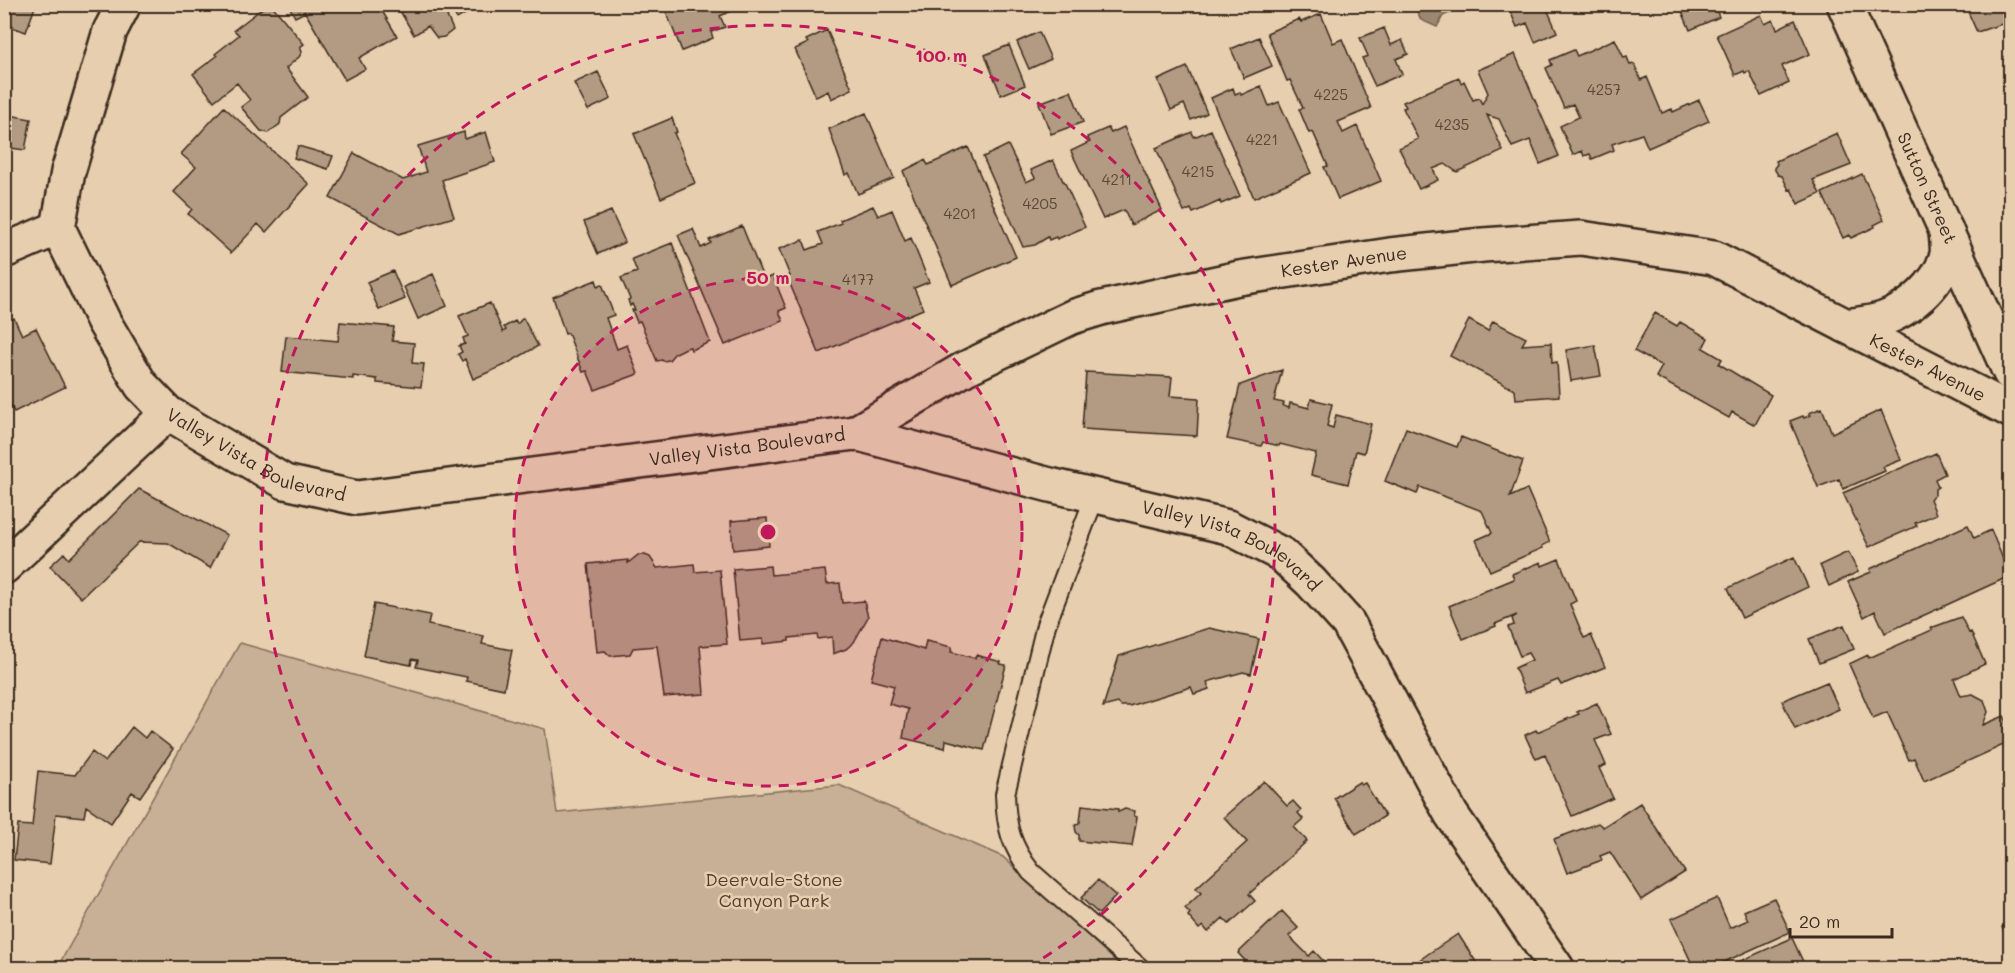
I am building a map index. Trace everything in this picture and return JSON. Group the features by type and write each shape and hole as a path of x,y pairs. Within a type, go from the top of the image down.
{"street":[{"path":"4,251 58,228 68,172 110,32 124,4"},
{"name":"Sutton Street","path":"1844,4 2010,373"},
{"name":"Valley Vista Boulevard","path":"58,228 104,322 141,385 168,413 285,482 357,498 855,433 1095,496 1228,527 1281,554 1311,582 1348,623 1451,814 1557,969"},
{"name":"Kester Avenue","path":"1846,326 1882,319 1902,310 1925,291 1939,273 1947,256 1946,230"},
{"name":"Kester Avenue","path":"855,433 964,369 1072,317 1101,308 1239,278 1390,255 1581,238 1714,258 2010,410"},
{"path":"4,567 168,413"}],"lane":[{"path":"1095,496 1046,625 1005,794 1006,821 1014,846 1031,872 1140,969"}],"green space":[{"name":"Deervale-Stone Canyon Park","path":"240,643 545,729 557,813 839,785 1003,857 1123,968 57,968"}],"shaded area":[{"path":"1414,5 1466,5 1443,16 1437,27 1421,20"}],"building":[{"path":"4,4 36,4 26,32 6,25 4,30"},
{"path":"271,4 304,44 300,47 302,52 299,57 286,68 308,97 281,118 280,124 268,133 261,131 241,107 250,100 237,83 214,101 193,74 239,35 234,30"},
{"path":"288,4 378,4 397,36 359,58 365,69 345,80 305,12 295,17"},
{"path":"396,4 477,4 478,6 457,19 453,12 447,16 453,30 444,37 437,38 428,26 414,35"},
{"path":"663,4 747,4 720,16 725,27 711,32 713,38 682,51"},
{"path":"1507,4 1545,4 1557,32 1535,42 1527,23 1517,27"},
{"path":"1679,4 1714,4 1719,17 1690,30"},
{"path":"2010,4 2010,17 2004,20 2005,23 1977,32 1965,5"},
{"path":"1321,14 1333,43 1342,39 1371,108 1338,122 1343,133 1357,126 1381,181 1338,199 1324,167 1328,166 1313,132 1309,133 1299,109 1303,108 1290,80 1287,81 1267,33 1299,19 1301,22"},
{"path":"1761,15 1765,24 1773,20 1777,29 1795,20 1810,54 1782,66 1789,83 1761,96 1749,71 1735,75 1717,35"},
{"path":"1384,28 1391,45 1402,40 1408,54 1396,59 1402,74 1375,86 1362,58 1368,56 1360,38"},
{"path":"827,30 852,89 831,99 828,91 816,97 795,49 808,43 806,40"},
{"path":"1039,32 1051,59 1029,69 1017,42"},
{"path":"1259,37 1272,66 1244,78 1231,49"},
{"path":"1615,39 1624,58 1627,57 1630,65 1634,64 1641,80 1647,77 1662,113 1672,109 1673,112 1699,100 1709,121 1648,148 1642,134 1612,144 1614,150 1592,159 1590,154 1584,156 1582,151 1573,155 1560,126 1579,117 1573,104 1564,108 1546,68 1552,65 1550,60 1574,50 1577,56"},
{"path":"1009,45 1025,85 1001,95 985,55"},
{"path":"1515,54 1559,156 1540,164 1530,140 1512,147 1499,119 1487,115 1503,151 1457,172 1445,164 1433,169 1438,180 1419,189 1399,148 1418,139 1403,108 1406,107 1403,102 1459,78 1461,83 1464,81 1473,100 1479,98 1482,104 1488,93 1478,70"},
{"path":"1187,67 1207,113 1191,120 1184,104 1171,110 1158,80"},
{"path":"598,72 611,99 588,110 574,83"},
{"path":"1261,86 1269,106 1279,102 1311,173 1254,198 1211,98 1233,88 1235,94 1240,92 1241,95"},
{"path":"1071,91 1083,122 1051,134 1039,103"},
{"path":"224,107 309,184 266,232 258,224 231,253 188,214 192,209 174,192 196,167 181,154"},
{"path":"866,113 894,178 858,194 849,173 845,175 829,129"},
{"path":"4,114 31,119 25,150 4,147"},
{"path":"672,118 677,132 674,133 695,183 661,198 634,134"},
{"path":"1124,127 1162,210 1131,225 1124,210 1103,219 1071,151 1090,142 1087,137 1108,128 1111,133"},
{"path":"1211,130 1240,196 1221,204 1220,201 1193,213 1191,209 1184,212 1156,148 1192,132 1194,137"},
{"path":"464,132 465,139 486,132 495,162 442,180 454,217 399,234 330,198 354,153 403,180 426,172 418,146"},
{"path":"1837,133 1851,165 1813,180 1820,194 1798,204 1791,189 1789,190 1782,176 1778,175 1774,168 1776,161"},
{"path":"1008,145 1026,182 1035,178 1031,170 1053,160 1085,227 1057,239 1056,237 1049,240 1048,237 1035,245 1023,247 983,157"},
{"path":"298,146 333,156 328,169 294,158"},
{"path":"968,147 1016,257 952,285 903,171 925,160 928,165"},
{"path":"1862,174 1884,220 1874,225 1875,227 1851,238 1849,235 1843,238 1822,193"},
{"path":"873,206 878,216 892,210 905,241 911,238 929,282 914,288 923,309 819,353 787,277 790,276 779,249 803,240 807,250 823,244 818,232"},
{"path":"611,211 625,242 598,254 584,222"},
{"path":"742,226 764,280 773,276 786,308 779,311 783,321 725,345 678,235 693,229 701,248 711,243 709,240"},
{"path":"672,243 710,342 691,350 690,347 686,348 674,354 669,360 657,361 640,321 637,322 632,304 630,306 628,300 630,299 621,278 637,272 632,259"},
{"path":"393,271 405,299 379,310 367,282"},
{"path":"433,274 447,306 418,319 404,287"},
{"path":"596,280 598,286 602,284 614,315 606,318 617,349 627,345 638,374 595,390 587,371 583,372 568,333 565,334 553,297"},
{"path":"490,303 503,332 506,330 504,327 515,321 517,324 523,318 538,346 505,365 473,379 465,359 462,361 458,354 462,352 459,346 465,344 463,338 468,336 459,316"},
{"path":"1655,313 1677,326 1680,322 1708,338 1703,348 1722,359 1719,364 1771,395 1755,425 1732,412 1729,418 1656,377 1662,366 1634,351"},
{"path":"14,318 22,335 36,328 65,387 14,412 4,392 4,323"},
{"path":"1469,320 1488,331 1493,321 1526,338 1522,345 1551,343 1552,363 1557,362 1559,396 1516,399 1515,390 1450,356"},
{"path":"340,322 394,327 392,341 414,343 412,363 424,364 421,387 377,383 377,379 353,376 353,379 282,372 286,336 338,341"},
{"path":"1595,345 1601,376 1571,381 1566,350"},
{"path":"1282,370 1274,401 1284,403 1283,406 1289,408 1290,403 1309,408 1311,399 1332,404 1327,426 1333,428 1336,415 1371,424 1364,453 1356,451 1348,484 1311,475 1316,453 1280,444 1279,446 1263,442 1261,446 1227,439 1240,385"},
{"path":"1086,372 1172,377 1170,396 1199,398 1197,436 1082,429"},
{"path":"1822,408 1832,433 1881,410 1901,460 1883,467 1885,471 1843,489 1839,479 1818,487 1790,421 1803,416 1804,418 1811,415 1809,413"},
{"path":"1406,428 1457,447 1461,437 1523,461 1510,497 1527,489 1550,542 1542,546 1543,548 1490,571 1476,540 1492,533 1482,511 1420,487 1417,494 1385,481"},
{"path":"1936,453 1945,474 1935,479 1938,487 1935,489 1935,495 1930,499 1936,514 1915,523 1917,526 1869,547 1843,493"},
{"path":"139,489 227,535 210,568 168,543 139,542 81,598 50,566 64,553 69,559"},
{"path":"767,518 769,546 733,550 731,521"},
{"path":"1968,525 1974,538 1991,530 2010,576 1885,633 1875,611 1864,617 1848,582 1871,572 1870,569"},
{"path":"1848,552 1858,572 1829,586 1820,565"},
{"path":"638,555 650,557 657,568 694,564 695,572 720,570 727,644 700,646 704,694 664,697 657,646 633,648 630,654 610,656 605,651 597,652 588,564 628,560 628,563"},
{"path":"1794,557 1808,587 1742,618 1728,588"},
{"path":"1559,559 1576,601 1570,604 1584,638 1591,635 1605,667 1561,685 1558,680 1525,693 1515,668 1532,660 1528,653 1520,656 1508,627 1514,625 1512,618 1517,615 1463,639 1449,606 1514,579 1512,574 1541,562 1542,566"},
{"path":"770,566 771,575 825,570 827,584 840,583 842,603 864,601 868,617 854,642 846,649 833,654 832,637 818,639 817,635 763,644 763,639 740,641 733,569"},
{"path":"374,604 430,615 428,625 484,636 482,644 512,650 504,689 466,681 467,677 416,667 418,660 412,659 411,665 364,656"},
{"path":"1961,617 1969,633 1971,632 1985,664 1954,679 1961,696 1973,694 1984,700 1988,712 1983,725 2004,716 2010,729 2010,742 1924,781 1914,758 1909,760 1887,712 1873,718 1849,664 1868,655 1869,658 1932,630 1931,628"},
{"path":"1844,625 1854,649 1819,663 1809,639"},
{"path":"1209,628 1259,639 1251,674 1243,672 1207,682 1209,689 1194,694 1191,687 1129,706 1121,706 1118,703 1103,707 1119,656"},
{"path":"882,637 924,650 926,641 952,647 951,652 975,658 976,655 1006,665 984,750 946,740 945,748 903,738 908,709 889,704 894,686 871,680"},
{"path":"1827,682 1839,709 1795,729 1782,701"},
{"path":"1597,703 1611,734 1595,740 1606,765 1599,768 1613,798 1572,816 1545,755 1536,759 1525,735 1579,714 1577,712"},
{"path":"132,727 145,738 150,731 173,749 140,797 132,792 111,823 86,806 84,817 56,814 50,864 14,860 18,825 32,826 38,771 75,775 92,752 105,762"},
{"path":"1264,781 1287,806 1293,801 1301,810 1298,813 1303,819 1294,827 1307,841 1249,894 1255,901 1229,924 1223,918 1208,932 1203,926 1199,929 1188,916 1190,913 1185,908 1201,893 1196,888 1247,842 1224,817"},
{"path":"1359,782 1361,785 1365,783 1385,816 1356,834 1334,798"},
{"path":"2010,782 2010,802 2002,786"},
{"path":"1640,803 1685,872 1641,900 1610,852 1600,856 1602,860 1567,873 1554,839 1598,823 1603,827"},
{"path":"1082,805 1118,809 1118,812 1125,809 1135,811 1134,816 1137,817 1132,846 1079,841 1075,826 1080,822"},
{"path":"1098,880 1116,896 1099,914 1081,898"},
{"path":"1717,898 1730,928 1748,920 1744,911 1774,898 1790,932 1711,968 1694,968 1671,919"},
{"path":"1282,911 1298,928 1289,936 1309,956 1314,951 1330,968 1263,968 1259,964 1252,968 1238,953"},
{"path":"2010,923 2010,946 2002,927"},
{"path":"1458,934 1480,968 1408,968 1428,954"},
{"path":"1792,938 1806,968 1725,968"}]}
